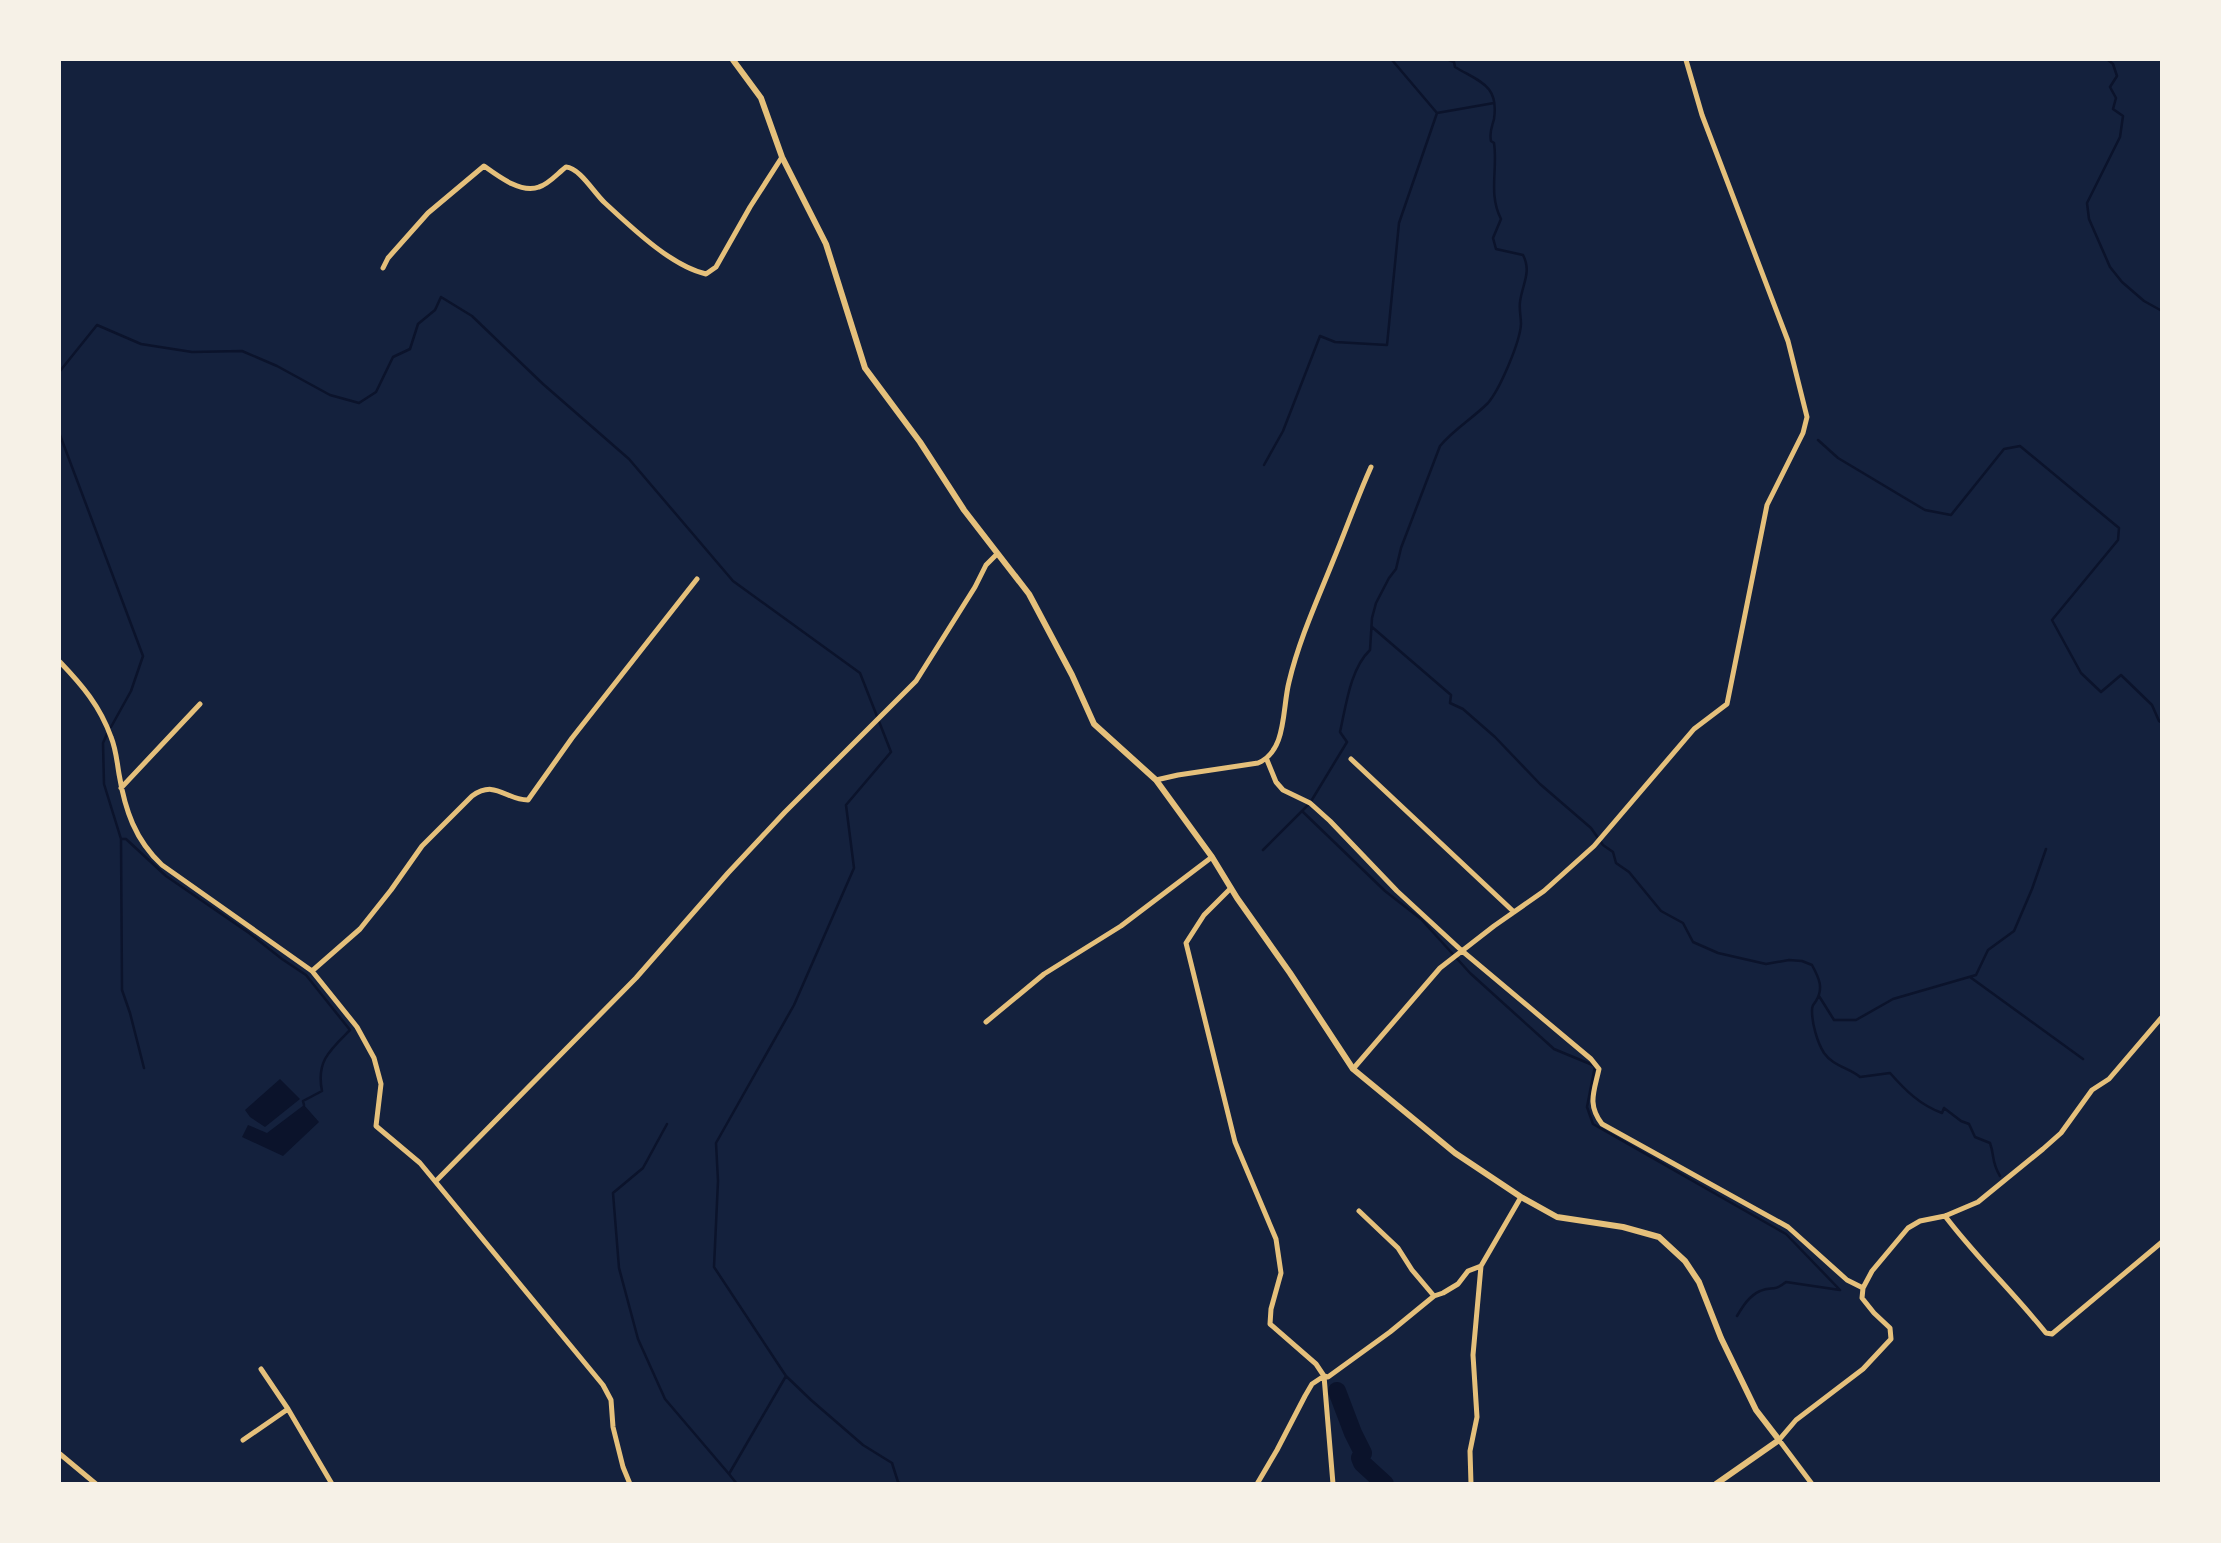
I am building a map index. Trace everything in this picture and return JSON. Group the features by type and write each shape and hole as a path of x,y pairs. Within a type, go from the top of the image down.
{"street":[{"path":"733,60 761,98 782,157 826,244 865,368 900,413 964,510 1029,594 1072,675 1094,724 1156,780 1212,857 1353,1069 1455,1153 1521,1197 1557,1217 1623,1227 1659,1237 1685,1261 1699,1282 1721,1338 1756,1410 1812,1483"},
{"path":"1353,1069 1440,968 1544,891 1594,846 1694,729 1727,704 1767,505 1803,433 1807,417 1788,341 1702,115 1686,60"},
{"path":"383,268 388,258 428,213 484,166 510,183 528,189 540,187 566,167 572,167 604,202 668,257 692,271 706,274 716,268 782,157"},
{"path":"1156,780 1258,763 1267,760 1272,754 1282,728 1288,686 1305,628 1371,467"},
{"path":"436,1181 636,978 728,873 916,681 986,565 998,554"},
{"path":"312,971 360,929 422,846 472,796 482,789 490,789 520,800 528,800 572,738 697,579"},
{"path":"60,662 89,692 110,734 125,810 150,854 312,971 357,1027 374,1058 381,1084 376,1126 420,1163 436,1181 603,1385 611,1400 613,1427 630,1483"},
{"path":"121,788 200,704"},
{"path":"1352,759 1514,912"},
{"path":"1267,760 1276,782 1283,790 1310,803 1397,891 1461,950 1591,1059 1599,1069 1592,1102 1593,1113 1602,1124 1788,1227 1847,1280 1863,1288"},
{"path":"986,1022 1044,974 1121,926 1212,857"},
{"path":"1231,888 1204,915 1186,943 1235,1142 1276,1239 1281,1273 1271,1309 1270,1324 1316,1364 1324,1376 1333,1483"},
{"path":"1716,1483 1779,1440 1796,1420 1863,1369 1891,1339 1890,1328 1874,1314 1862,1298 1863,1288 1872,1271 1908,1228 1920,1221 1945,1216 1978,1202 2061,1133 2092,1090 2109,1079 2161,1017"},
{"path":"1471,1483 1470,1451 1477,1417 1473,1355 1481,1266 1521,1197"},
{"path":"1359,1211 1398,1248 1434,1296"},
{"path":"1945,1216 2046,1333 2052,1334 2161,1242"},
{"path":"1257,1483 1312,1384 1324,1376 1328,1377 1434,1296 1458,1284 1468,1271 1481,1266"},
{"path":"261,1369 332,1483"},
{"path":"243,1440 288,1409"},
{"path":"60,1454 96,1483"}],"water":[{"path":"280,1079 300,1099 265,1127 245,1110"},
{"path":"304,1105 319,1122 283,1156 242,1137 248,1125 267,1133"}],"waterway":[{"path":"1392,60 1437,113"},
{"path":"1263,850 1310,803 1347,742 1340,732 1353,677 1370,650 1376,603 1396,569 1401,548 1440,446 1493,396 1509,365 1520,332 1520,305 1527,273 1526,261 1523,255 1496,249 1493,238 1501,219 1495,200 1495,153 1494,143 1490,138 1494,99 1486,86 1455,67 1454,62 1449,60"},
{"path":"2108,60 2113,64 2117,76 2110,87 2116,98 2113,109 2123,116 2120,137 2087,203 2089,219 2110,267 2122,282 2144,301 2162,311"},
{"path":"1264,465 1283,431 1320,336 1335,342 1387,345 1399,223 1437,113 1494,103"},
{"path":"60,371 97,325 141,344 192,352 242,351 277,366 330,395 359,403 376,392 393,357 410,349 418,324 435,310 441,297 472,316 543,384 629,459 733,581 860,673 891,752 846,805 854,868 794,1005 716,1143 718,1181 714,1267 786,1376 729,1474 737,1484"},
{"path":"60,435 143,656 131,691 111,727"},
{"path":"1818,440 1838,458 1925,510 1951,515 2004,449 2020,446 2119,528 2118,540 2052,620 2081,673 2101,692 2121,675 2152,705 2162,723"},
{"path":"1372,627 1451,695 1450,703 1463,709 1495,737 1540,784 1591,828 1603,845 1613,852 1616,863 1629,872 1661,911 1683,923 1693,942 1718,953 1766,964 1789,960 1812,965 1820,987 1812,1008 1813,1021 1824,1053 1836,1064 1860,1077 1890,1073 1907,1091 1927,1106 1942,1113 1944,1108 1969,1124 1975,1137 1990,1143 2000,1176"},
{"path":"107,734 103,743 104,784 121,839 122,990 144,1068"},
{"path":"1302,811 1385,891 1421,919 1470,973 1554,1049 1595,1066 1587,1107 1593,1124 1786,1234 1840,1290 1786,1282 1756,1293 1737,1316"},
{"path":"121,839 126,839 166,876 306,975 350,1030 326,1057 321,1072 322,1091 303,1101 304,1105"},
{"path":"1819,996 1834,1020 1856,1020 1893,999 1976,975 1988,950 2014,931 2046,849"},
{"path":"1970,977 2083,1059"},
{"path":"667,1124 643,1168 613,1193 619,1268 638,1339 665,1399 729,1474"},
{"path":"786,1376 863,1445 892,1463 898,1482 902,1484"},
{"path":"1337,1391 1363,1453 1360,1458 1362,1463 1385,1484"}]}
